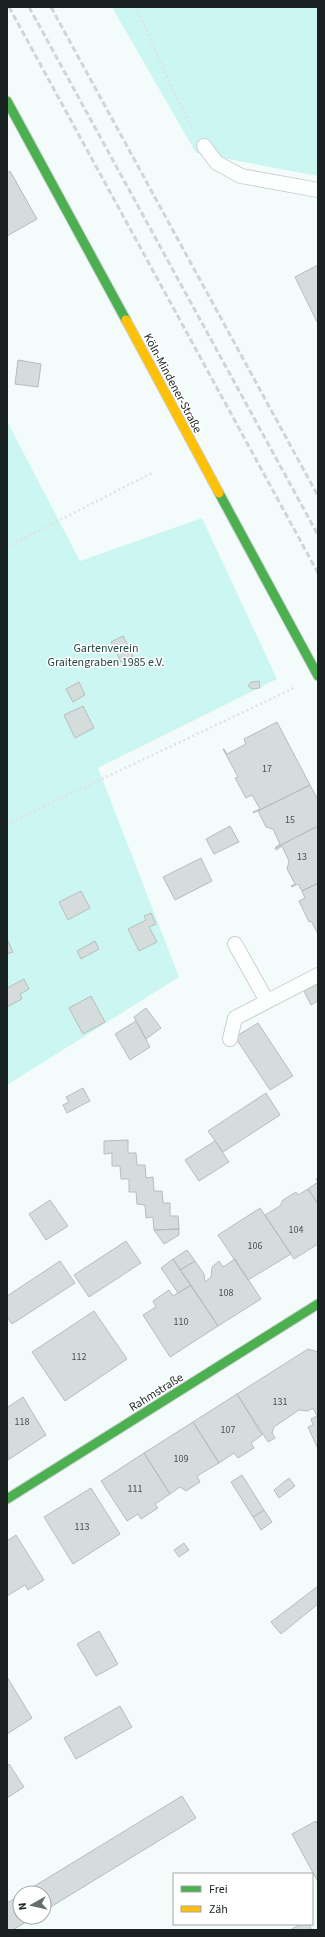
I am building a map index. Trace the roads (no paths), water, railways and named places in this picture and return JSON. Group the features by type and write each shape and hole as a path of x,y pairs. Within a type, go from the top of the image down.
{"street":[{"name":"Köln-Mindener-Straße","path":"7,101 318,676"},
{"name":"Rahmstraße","path":"7,1499 318,1304"}],"lane":[{"path":"204,146 217,163 241,176 318,190"},
{"path":"235,944 267,1001"},
{"path":"230,1039 234,1018 318,975"}],"railway":[{"path":"9,7 318,573"},
{"path":"29,7 318,535"},
{"path":"51,7 318,496"}],"park label":[{"name":"Gartenverein Graitengraben 1985 e.V.","path":"106,655"}]}
